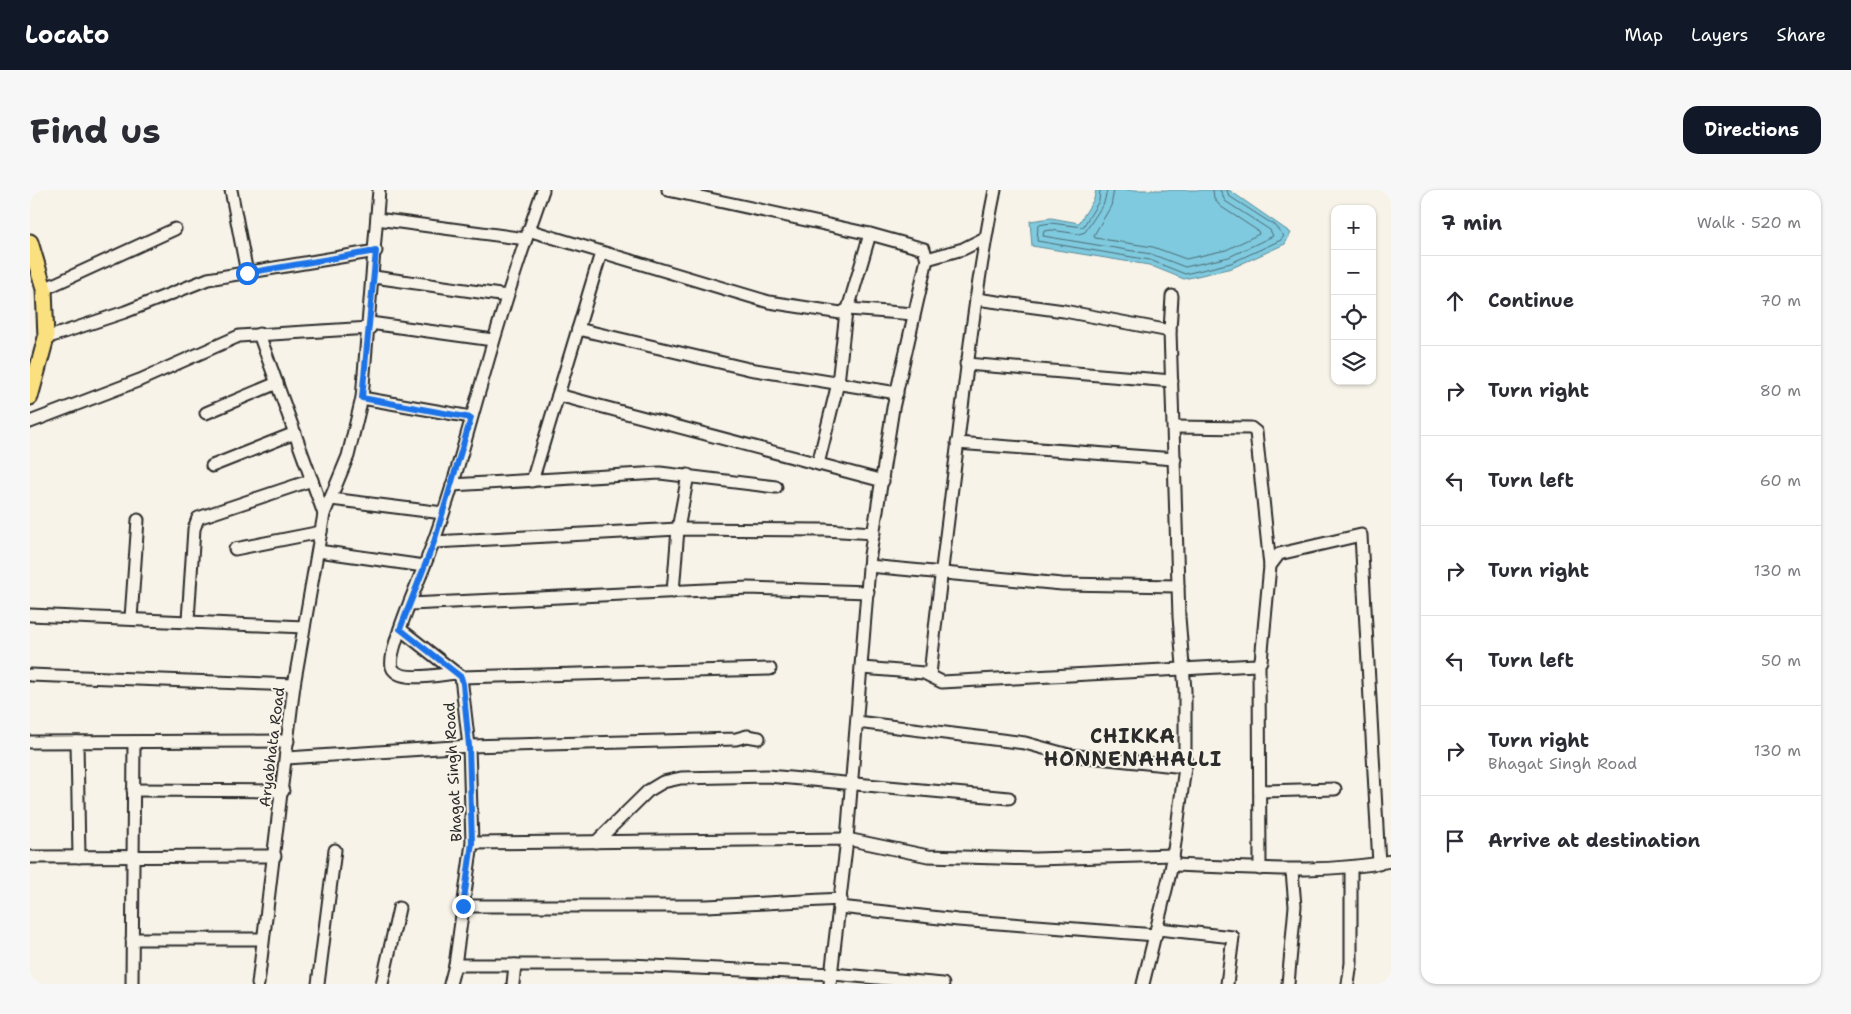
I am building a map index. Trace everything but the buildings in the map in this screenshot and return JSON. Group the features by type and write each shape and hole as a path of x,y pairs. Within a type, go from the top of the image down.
{"main road":[{"path":"30,242 44,289 46,338 30,397"}],"street":[{"path":"231,190 247,273"},
{"path":"324,514 348,456 362,398 374,277 379,190"},
{"path":"542,190 493,340 434,542 400,629 392,658 395,672 401,676 411,677 770,669"},
{"path":"668,190 704,195 870,234 924,249 927,259 896,393 869,566 847,839 831,979"},
{"path":"930,674 940,573 966,364 985,238 995,190"},
{"path":"377,219 527,235 601,252 769,302 837,313 847,310 914,314"},
{"path":"44,289 175,229"},
{"path":"818,464 838,383 847,310 870,234"},
{"path":"927,259 963,249 985,238"},
{"path":"46,338 125,312 208,280 376,251"},
{"path":"532,480 601,252"},
{"path":"374,277 507,296"},
{"path":"1143,984 1173,860 1185,767 1170,332 1172,296"},
{"path":"976,299 1064,311 1170,332"},
{"path":"30,422 140,380 239,336 370,325 493,340"},
{"path":"578,329 749,369 896,393"},
{"path":"259,334 324,514"},
{"path":"966,364 1172,381"},
{"path":"206,413 277,383"},
{"path":"558,395 883,481"},
{"path":"362,398 471,418"},
{"path":"1174,426 1252,428 1256,432 1270,566 1261,661 1259,664 1260,869"},
{"path":"212,466 295,433"},
{"path":"957,443 1175,459"},
{"path":"452,485 642,473 688,475 776,487"},
{"path":"674,592 678,529 688,475"},
{"path":"188,620 194,530 198,518 312,480"},
{"path":"331,499 443,513"},
{"name":"Aryabhata Road","path":"258,984 262,939 287,758 294,685 324,514"},
{"path":"131,618 138,520"},
{"path":"434,542 678,529 825,530 874,534"},
{"path":"235,549 321,532"},
{"path":"472,843 847,839 928,856 1173,860 1292,871 1351,867 1385,862 1361,535 1279,554 1270,566"},
{"path":"318,551 424,566"},
{"path":"869,566 1062,584 1178,586"},
{"path":"410,604 748,588 868,592"},
{"path":"30,615 188,620 304,627"},
{"path":"400,629 459,675"},
{"path":"862,668 930,674 935,680 942,682 1183,670 1259,664"},
{"path":"30,675 294,685"},
{"name":"Bhagat Singh Road","path":"450,984 455,965 472,843 469,746 459,675"},
{"path":"857,722 1025,743 1070,755 1185,767"},
{"path":"287,758 469,746 736,739 746,736 759,738"},
{"path":"30,742 288,741"},
{"path":"78,742 79,857"},
{"path":"132,984 134,742"},
{"path":"596,842 648,791 671,779 768,776 1009,798"},
{"path":"1261,791 1335,789"},
{"path":"133,790 283,791"},
{"path":"318,984 335,850"},
{"path":"30,857 274,856"},
{"path":"1348,984 1351,963 1351,867"},
{"path":"1288,984 1295,906 1292,871"},
{"path":"463,906 707,906 840,903 958,920 1233,937 1227,984"},
{"path":"382,984 399,908"},
{"path":"132,939 262,939"},
{"path":"455,965 629,965 831,979 943,984"},
{"path":"513,984 516,965"}],"water":[{"path":"1096,190 1229,190 1291,233 1285,244 1232,268 1184,279 1149,265 1032,246 1030,221 1051,218 1079,223 1094,199"}],"district":[{"name":"CHIKKA HONNENAHALLI","path":"1133,748"}],"route":[{"path":"247,273 376,251 366,375 362,398 471,418 434,542 400,629 461,677 463,684 469,746 472,843 463,906"}]}
